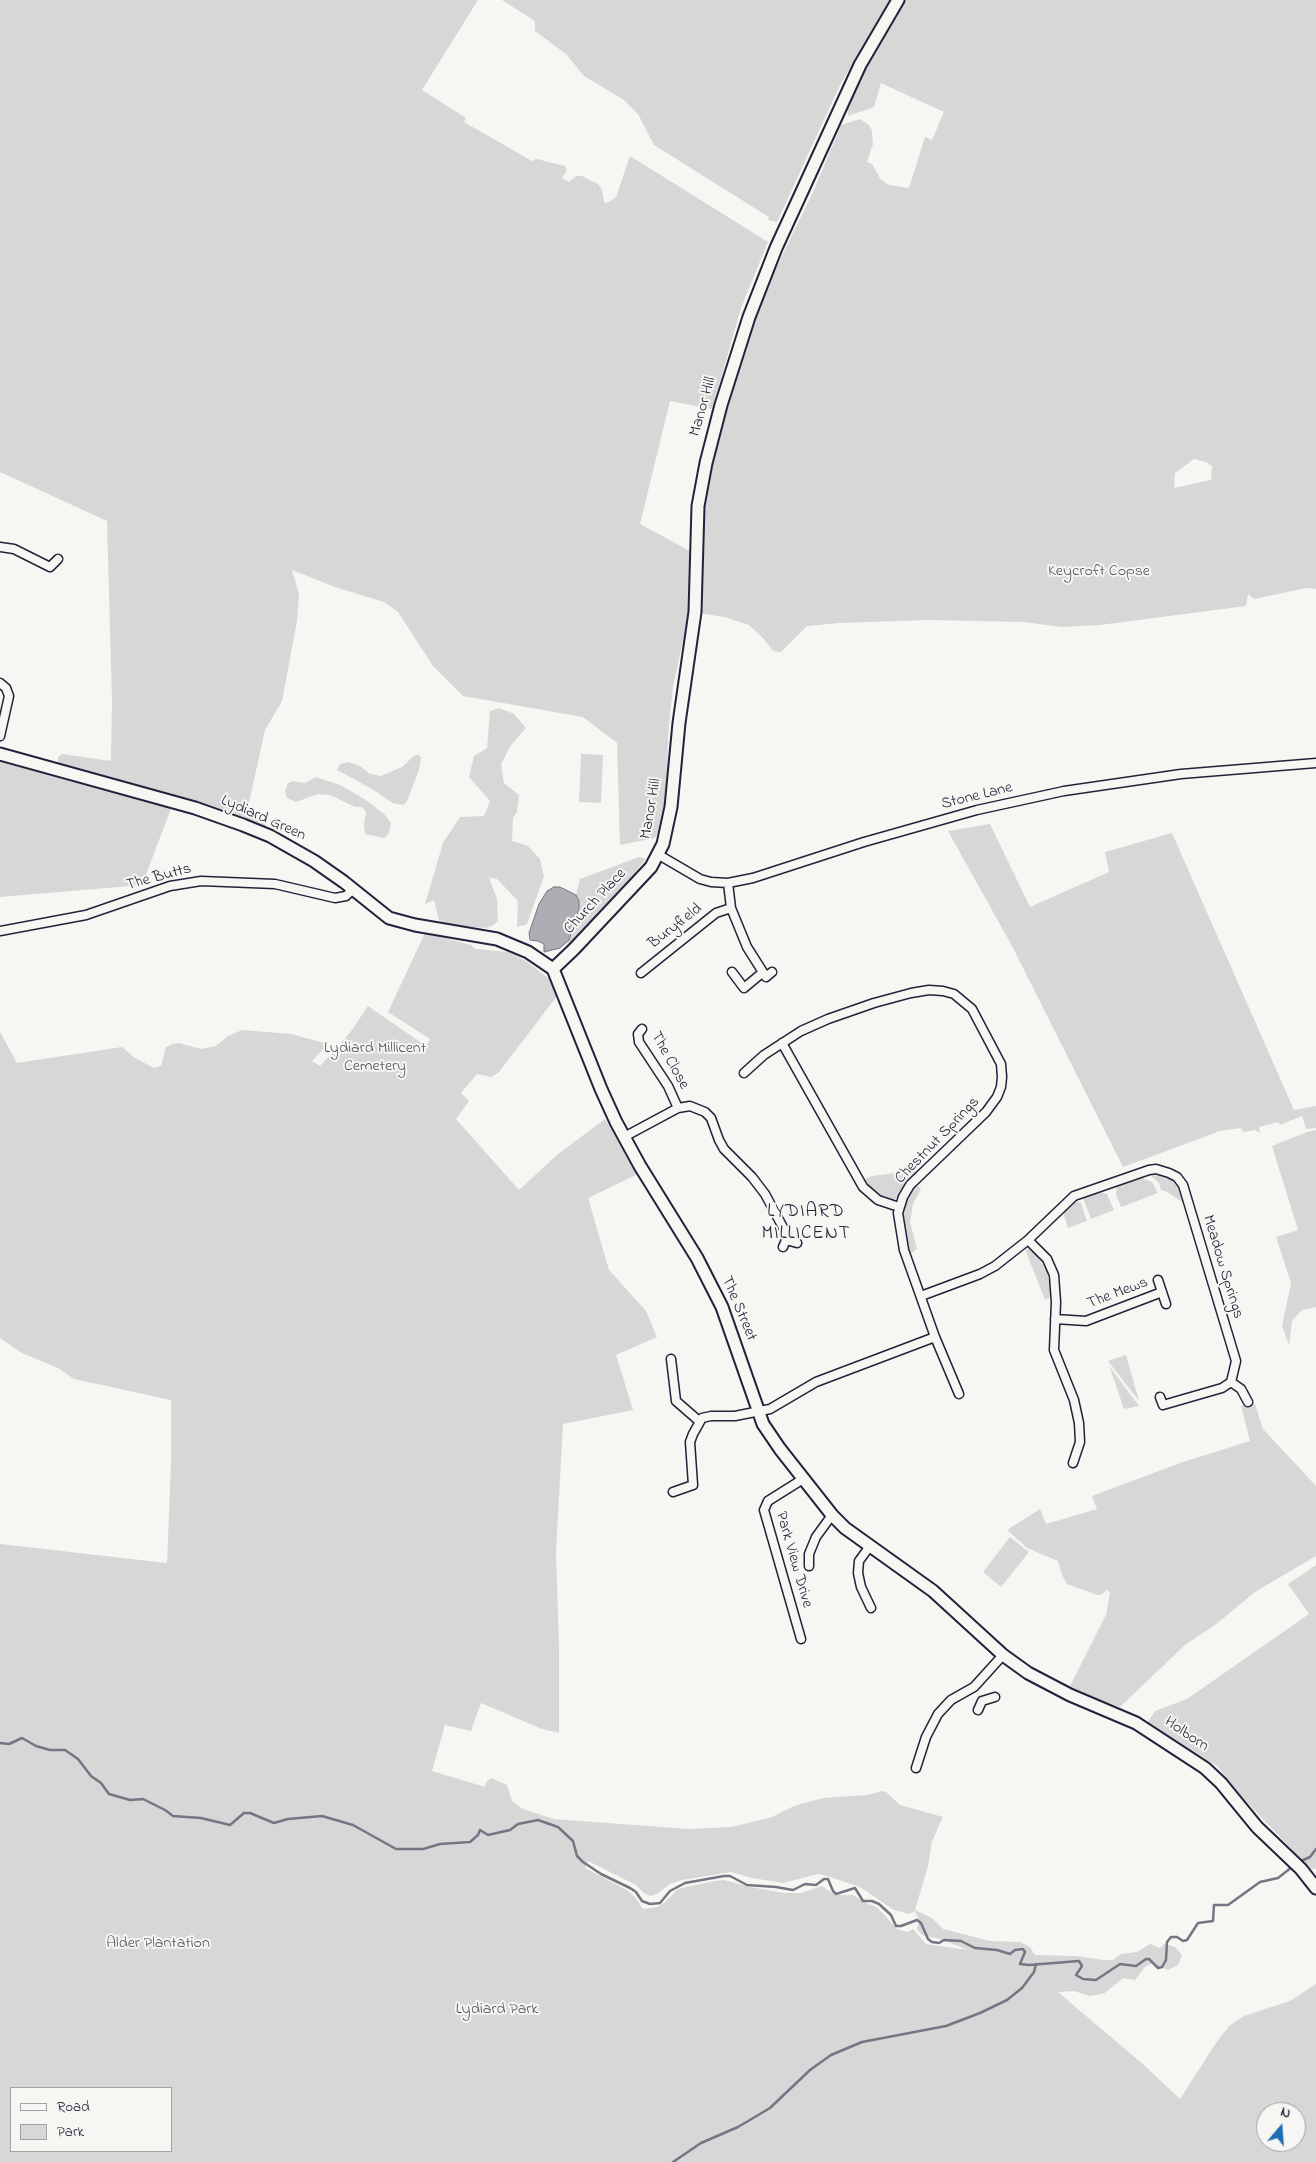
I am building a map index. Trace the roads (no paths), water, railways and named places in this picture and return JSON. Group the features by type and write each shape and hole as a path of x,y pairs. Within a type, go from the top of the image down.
{"street":[{"name":"Manor Hill","path":"659,855 671,807 681,703 695,612 699,501 706,462 721,405 749,317 781,236 863,60 898,0"},
{"path":"0,548 14,549 50,567"},
{"path":"50,576 50,567 58,559"},
{"path":"0,682 6,688 9,696 0,736"},
{"name":"Lydiard Green","path":"0,754 195,808 235,821 270,836 299,852 353,889 377,910 393,920 497,939 528,952 553,969"},
{"name":"Stone Lane","path":"659,855 700,879 728,884 753,878 864,842 977,810 1056,793 1164,776 1316,764"},
{"name":"Church Place","path":"553,969 651,867 659,855"},
{"name":"The Butts","path":"0,931 37,922 86,915 170,886 201,881 275,884 336,898 346,896 353,889"},
{"path":"728,884 731,908 747,947 762,973 766,977 772,972"},
{"name":"Buryfield","path":"641,973 716,914 731,908"},
{"name":"The Street","path":"553,969 601,1089 624,1137 697,1258 722,1307 737,1346 758,1413 780,1450 832,1515 870,1546 933,1591 1003,1654"},
{"path":"732,972 744,988 762,973"},
{"name":"Chestnut Springs","path":"744,1073 782,1043 801,1031 828,1019 911,993 942,991 954,994 972,1009 1000,1064 1001,1087 997,1097 986,1112 910,1185 899,1207 900,1233 904,1250 935,1337 959,1394"},
{"name":"The Close","path":"642,1029 638,1034 639,1042 668,1086 678,1108"},
{"name":"Chestnut Springs","path":"782,1043 863,1187 878,1200 899,1207"},
{"name":"The Close","path":"624,1137 678,1108 696,1107 708,1114 724,1149 752,1177 765,1194 784,1229 784,1243 797,1243"},
{"name":"Meadow Springs","path":"1028,1240 1074,1196 1145,1171 1163,1170 1177,1178 1183,1185 1234,1351 1235,1370 1231,1382"},
{"path":"921,1296 988,1270 1028,1240 1047,1259 1054,1275 1056,1288 1054,1350 1074,1400 1079,1423 1080,1442 1073,1464"},
{"name":"The Mews","path":"1158,1280 1166,1304"},
{"name":"The Mews","path":"1055,1319 1086,1321 1162,1292"},
{"path":"673,1492 693,1484 690,1442 699,1421 706,1416 727,1417 758,1413 776,1407 825,1378 935,1337"},
{"path":"671,1359 676,1401 699,1421"},
{"path":"1166,1414 1162,1401 1222,1388 1231,1382 1241,1389 1248,1402"},
{"name":"Park View Drive","path":"801,1639 764,1510 768,1501 803,1479"},
{"path":"809,1566 809,1554 816,1537 832,1515"},
{"path":"870,1546 859,1560 858,1573 871,1608"},
{"path":"916,1768 926,1737 938,1714 951,1700 974,1687 1003,1654"},
{"name":"Holborn","path":"1003,1654 1028,1673 1051,1686 1136,1723 1205,1768 1221,1783 1257,1827 1301,1869 1316,1888"},
{"path":"974,1687 982,1701"},
{"path":"978,1710 982,1701 995,1697"}],"waterway":[{"path":"0,1743 9,1744 22,1738 36,1746 50,1750 65,1750 78,1759 91,1776 101,1783 109,1794 130,1800 143,1799 173,1816 201,1818 230,1825 244,1813 250,1813 274,1823 288,1819 322,1816 353,1825 396,1849 423,1849 440,1844 470,1842 478,1835 480,1830 488,1835 510,1830 518,1824 538,1820 558,1827 573,1841 577,1856 583,1862 601,1874 630,1888 636,1892 642,1901 650,1904 660,1903 670,1891 685,1883 724,1876 730,1876 747,1885 793,1890 805,1884 816,1885 824,1879 828,1879 836,1894 855,1888 863,1901 872,1901 879,1904 891,1915 896,1926 917,1920 921,1923 928,1939 932,1942 939,1943 944,1940 961,1941 975,1948 997,1950 1010,1954 1015,1950 1023,1949 1025,1952 1020,1964 1079,1961 1082,1966 1076,1975 1083,1979 1096,1980 1120,1964 1136,1966 1146,1959 1149,1959 1158,1968 1162,1967 1166,1960 1167,1942 1171,1937 1177,1937 1183,1941 1187,1940 1198,1923 1213,1921 1214,1905 1228,1905 1260,1882 1278,1878 1292,1867"},
{"path":"1301,1861 1310,1857 1316,1849"},
{"path":"673,2162 701,2143 738,2127 770,2108 810,2070 831,2055 862,2042 946,2026 980,2013 1007,2000 1022,1988 1034,1972 1036,1964"}],"district":[{"name":"LYDIARD MILLICENT","path":"806,1224"}],"park label":[{"name":"Keycroft Copse","path":"1099,572"},
{"name":"Lydiard Millicent Cemetery","path":"375,1058"},
{"name":"Alder Plantation","path":"158,1944"},
{"name":"Lydiard Park","path":"497,2010"}]}
